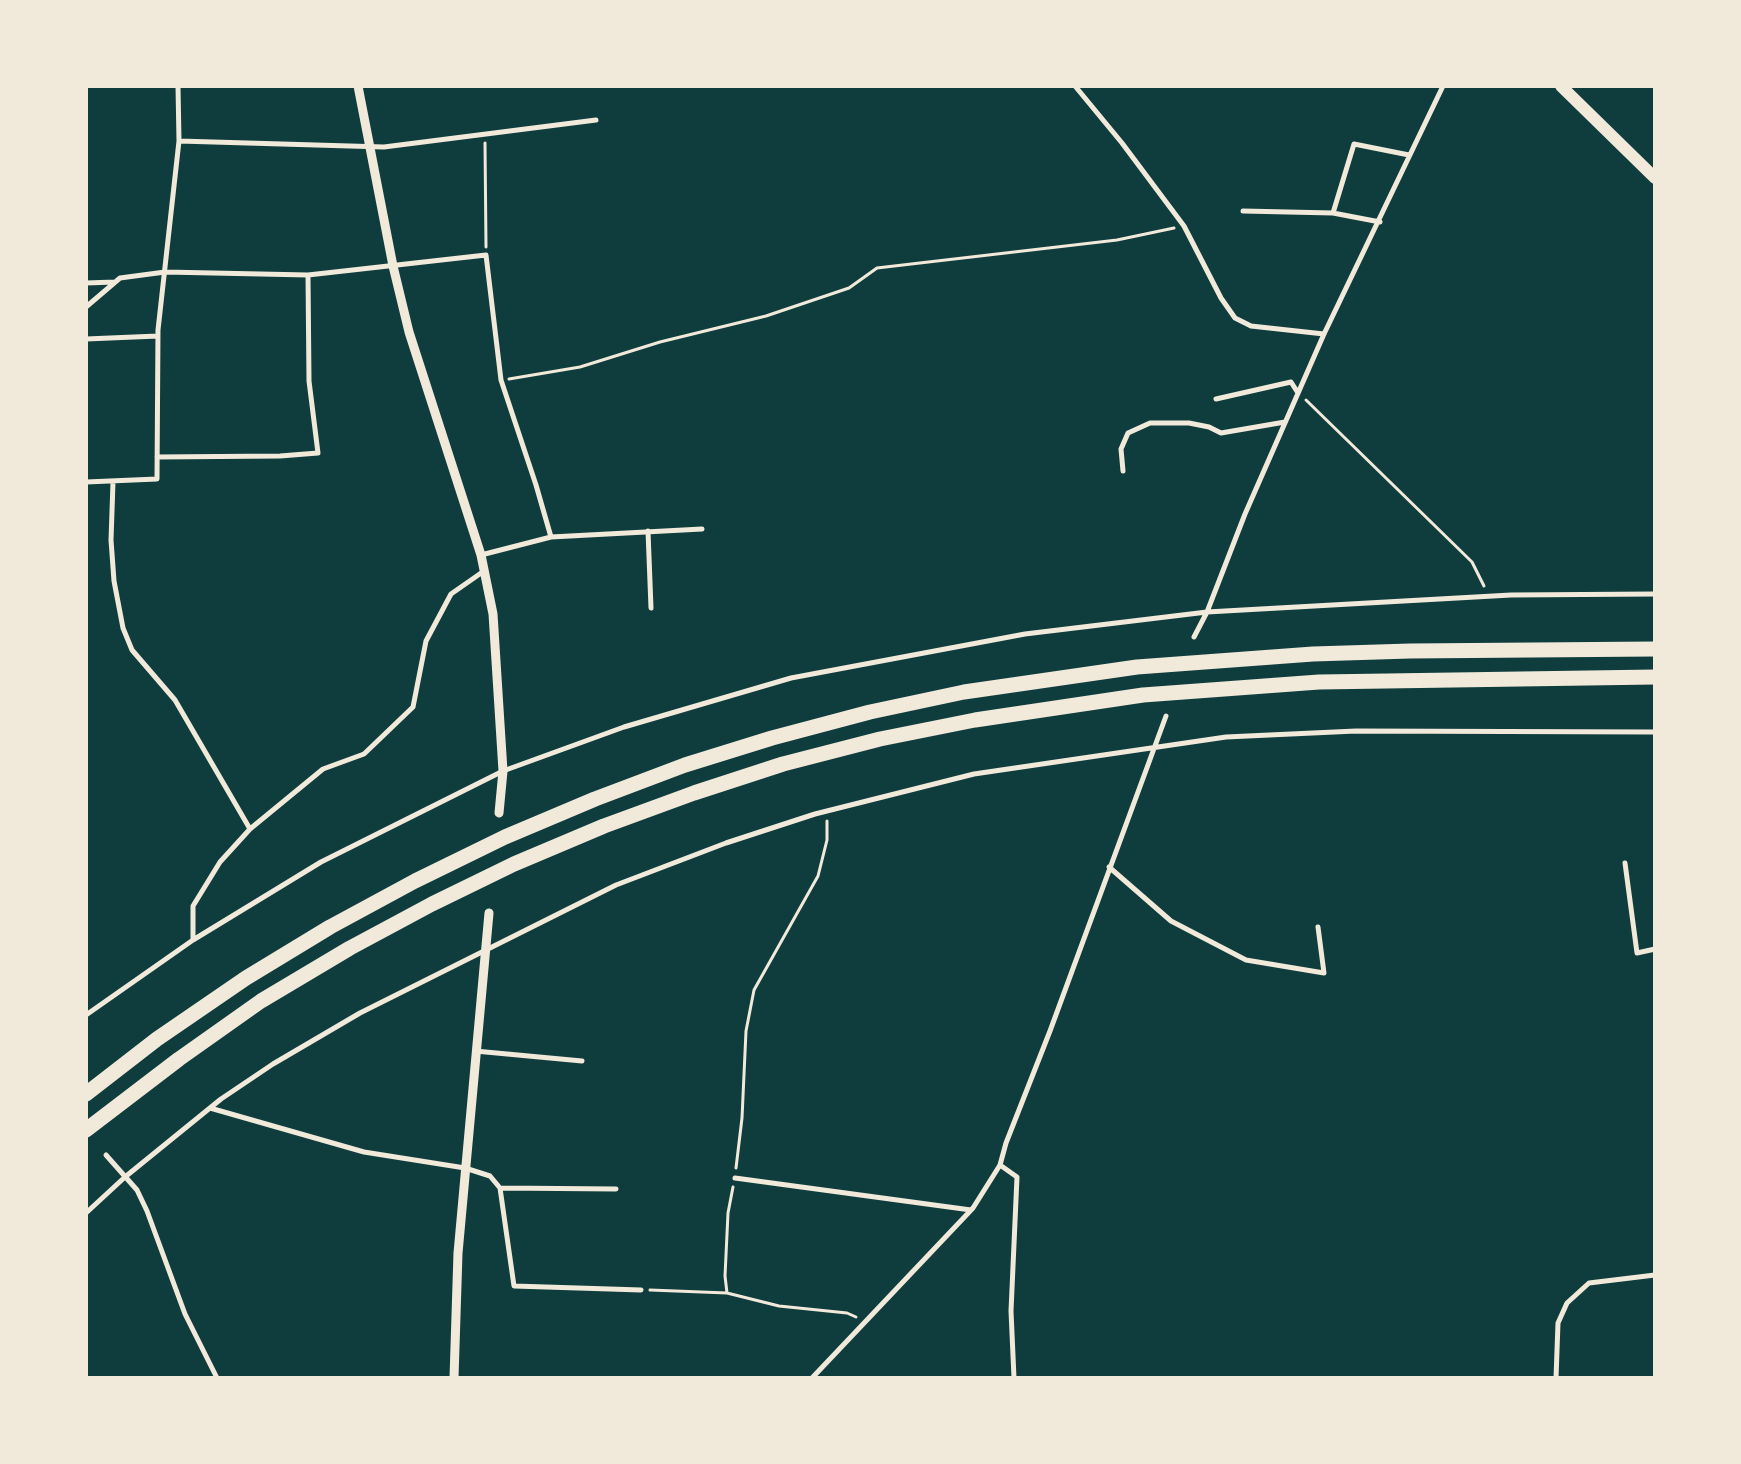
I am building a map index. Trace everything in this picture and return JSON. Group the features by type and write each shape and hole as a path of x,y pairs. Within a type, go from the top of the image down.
{"highway":[{"path":"86,1094 157,1039 246,978 330,927 415,881 505,837 595,799 685,766 772,738 870,712 964,692 1137,667 1231,659 1410,651 1655,649"},
{"path":"86,1130 179,1059 261,1001 350,948 432,904 514,864 604,826 694,793 783,764 880,739 975,720 1143,695 1320,682 1655,677"}],"main road":[{"path":"1561,86 1655,178"}],"street":[{"path":"86,482 157,479 158,336 179,141 178,86"},
{"path":"358,86 393,266 409,332 482,555 493,614 503,771 499,813"},
{"path":"1074,86 1122,143 1184,226 1221,298 1234,318 1251,326 1324,334"},
{"path":"1194,636 1207,612 1245,514 1324,334 1380,222 1409,155 1443,86"},
{"path":"179,141 338,148 384,147 596,120"},
{"path":"1333,213 1354,144 1409,155"},
{"path":"1244,211 1333,213 1380,222"},
{"path":"86,306 120,278 165,272 308,275 486,255 501,380 551,537"},
{"path":"157,457 280,456 318,453 309,381 308,275"},
{"path":"86,283 115,282"},
{"path":"86,339 158,336"},
{"path":"1216,399 1292,382 1298,393"},
{"path":"1123,471 1122,449 1128,433 1150,423 1190,423 1209,427 1221,433 1286,422"},
{"path":"113,482 111,540 114,581 123,628 132,650 174,700 250,829"},
{"path":"482,555 551,537 702,528"},
{"path":"648,531 651,608"},
{"path":"193,940 193,906 220,862 250,829 323,769 364,754 413,707 426,640 451,594 484,571"},
{"path":"86,1015 193,940 321,862 503,771 624,727 791,678 1025,634 1207,612 1489,596 1655,594"},
{"path":"812,1378 971,1210 1000,1165 1006,1143 1050,1031 1166,716"},
{"path":"86,1213 125,1177 210,1108 273,1064 360,1013 616,885 726,843 828,811 974,774 1226,737 1356,731 1655,732"},
{"path":"1625,863 1637,953 1655,949"},
{"path":"1109,867 1171,921 1246,960 1324,973 1318,927"},
{"path":"454,1378 458,1253 489,913"},
{"path":"475,1051 582,1062"},
{"path":"210,1108 364,1152 465,1168 490,1176 500,1188 514,1286 641,1290"},
{"path":"106,1155 137,1190 147,1211 185,1314 217,1378"},
{"path":"1000,1165 1017,1177 1012,1311 1014,1378"},
{"path":"735,1178 971,1210"},
{"path":"500,1188 616,1188"},
{"path":"1556,1378 1558,1323 1567,1303 1589,1283 1655,1274"}],"path":[{"path":"485,135 486,255"},
{"path":"501,380 580,368 660,342 766,316 849,288 877,268 1117,240 1184,226"},
{"path":"1298,393 1472,562 1489,596"},
{"path":"727,1293 725,1276 728,1213 735,1178 742,1118 746,1031 754,990 818,876 827,840 828,811"},
{"path":"641,1290 727,1293 779,1306 848,1313 866,1321"}]}
